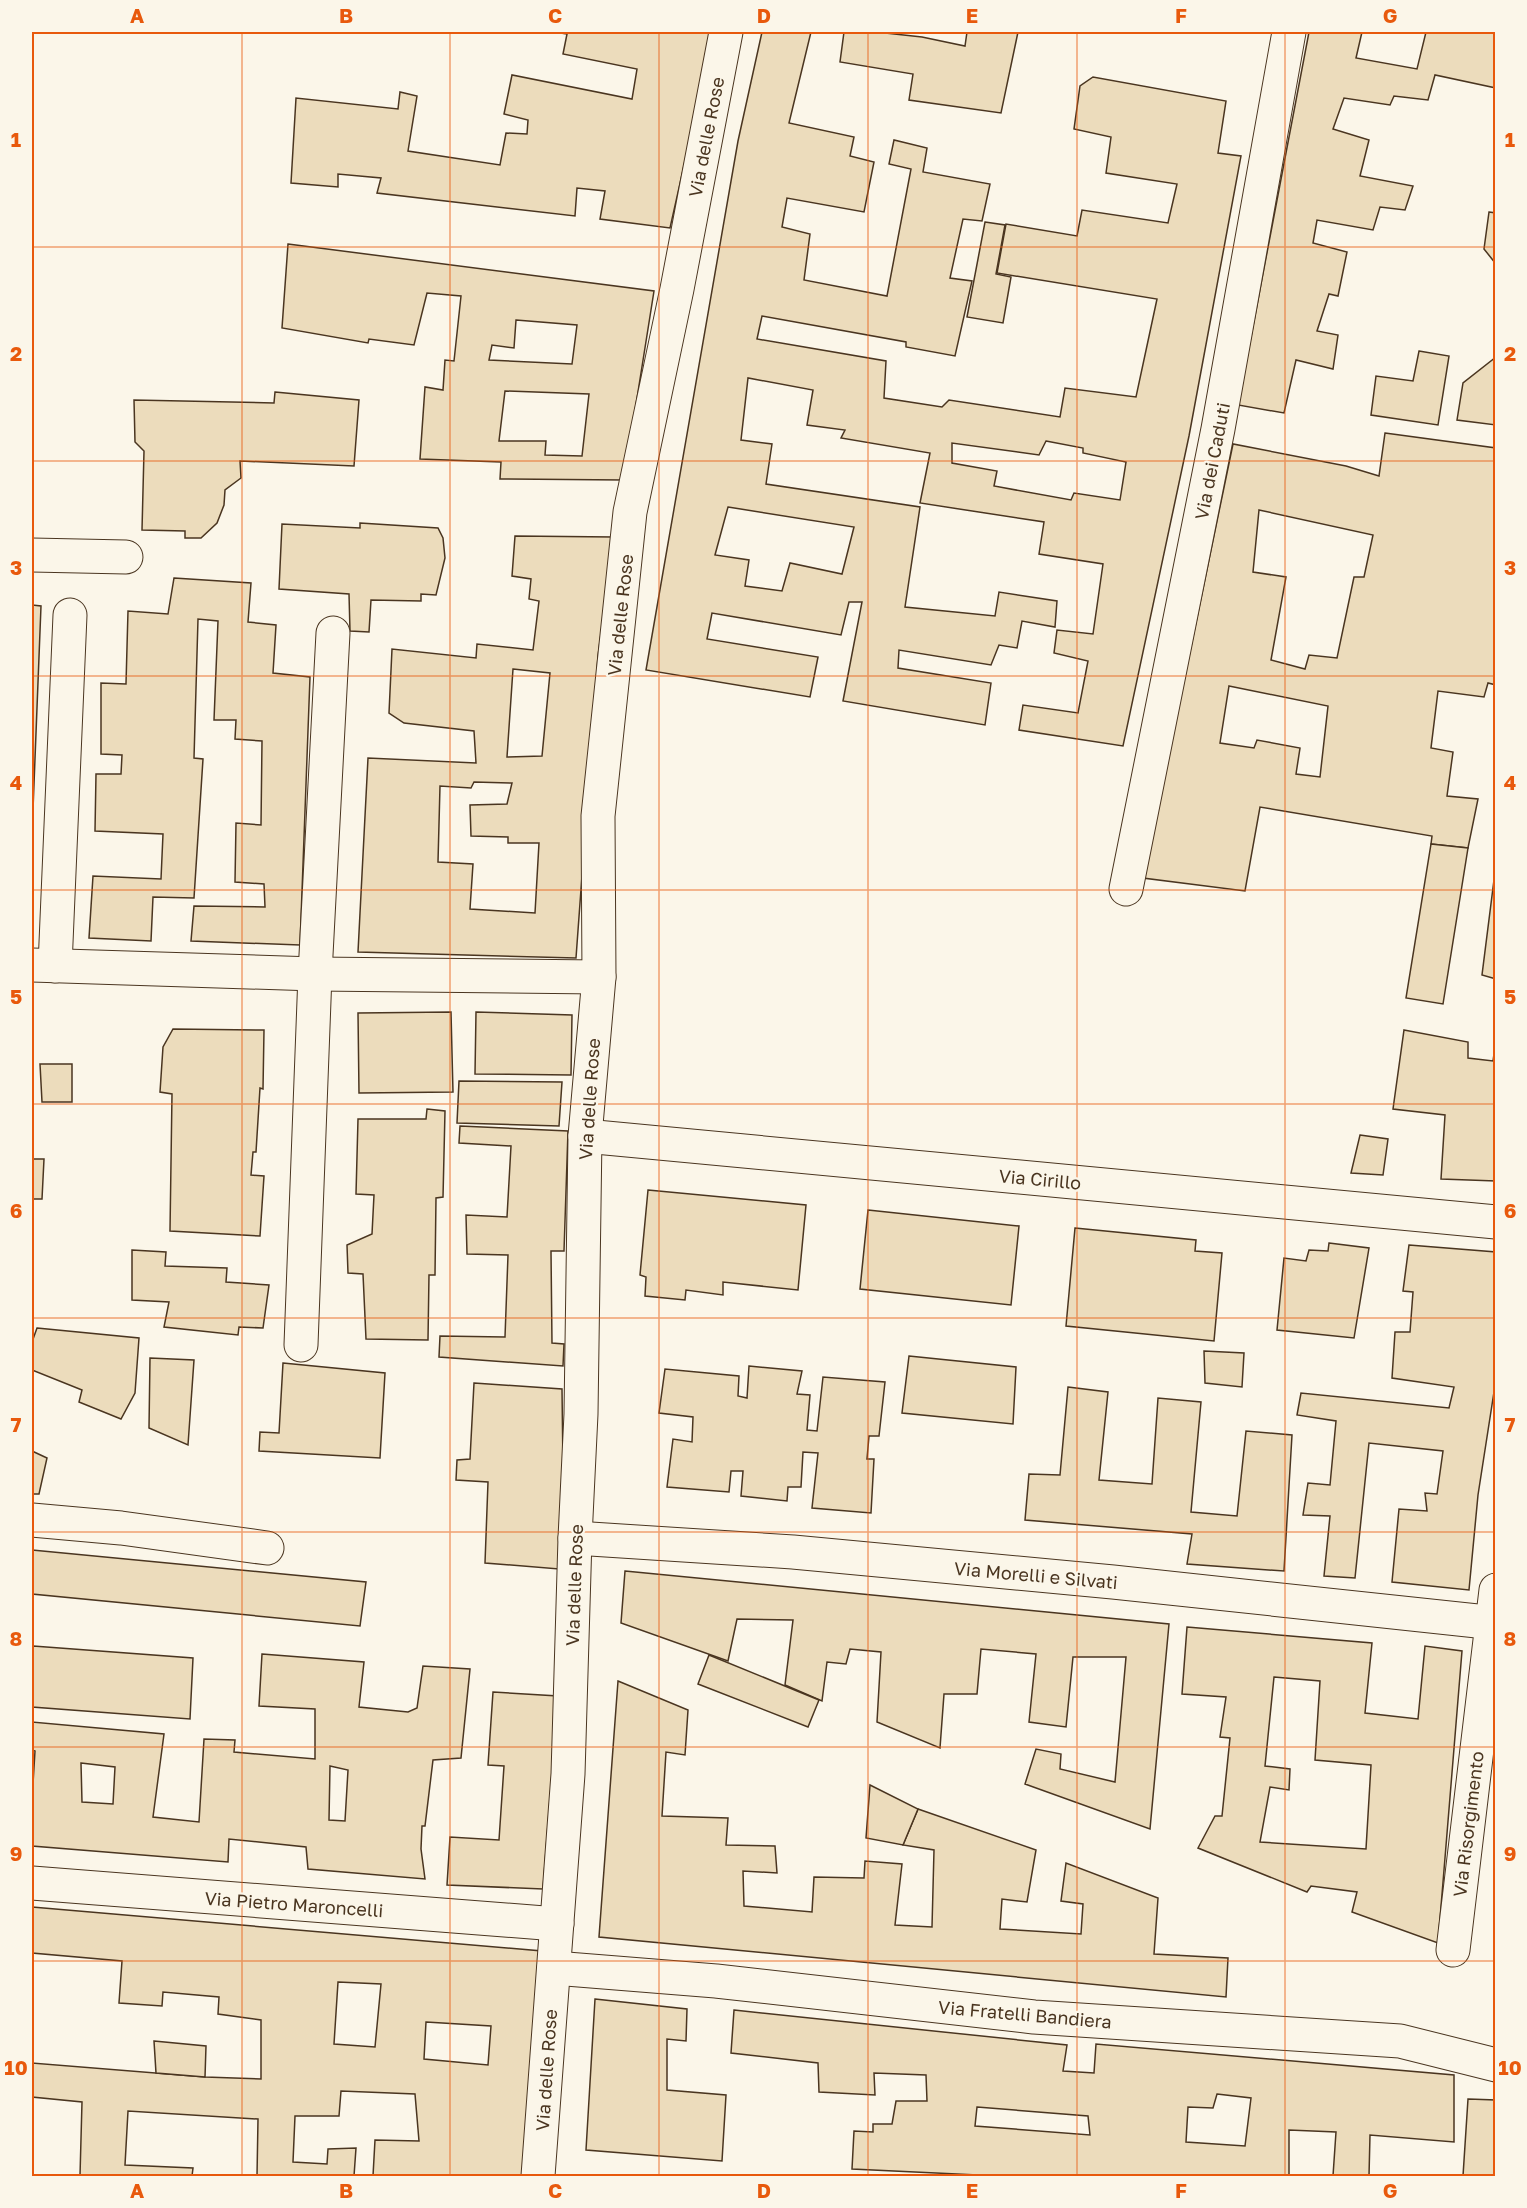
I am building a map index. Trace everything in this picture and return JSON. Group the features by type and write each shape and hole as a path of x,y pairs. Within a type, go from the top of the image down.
{"street":[{"name":"Via delle Rose","path":"538,2176 568,1774 581,1414 585,1136 599,977 598,816 630,512 677,289 726,32"},
{"name":"Via dei Caduti","path":"1126,890 1218,429 1289,32"},
{"path":"32,555 126,557"},
{"path":"70,615 44,965 315,974 599,977"},
{"path":"301,1345 315,974 333,633"},
{"name":"Via Cirillo","path":"585,1136 1496,1222"},
{"path":"32,1520 121,1528 267,1548"},
{"name":"Via Morelli e Silvati","path":"575,1538 841,1557 1113,1582 1494,1623"},
{"name":"Via Risorgimento","path":"1453,1950 1494,1623 1496,1590"},
{"name":"Via Pietro Maroncelli","path":"32,1883 557,1924"},
{"name":"Via Fratelli Bandiera","path":"554,1968 716,1981 1034,2017 1400,2041 1496,2065"}],"building":[{"path":"554,32 714,32 670,228 600,219 605,191 577,188 575,216 377,193 381,178 338,174 338,187 291,183 296,98 398,109 400,92 417,96 408,151 500,165 506,133 527,134 528,120 504,114 512,75 632,99 637,69 563,54 567,34"},
{"path":"762,32 811,32 789,123 854,137 850,156 874,162 864,212 787,198 782,227 810,234 804,280 887,296 911,169 889,164 894,140 927,148 923,172 990,184 982,221 963,219 950,278 972,281 955,356 906,347 906,342 762,316 757,339 886,361 884,398 942,407 949,400 1060,417 1065,388 1136,397 1157,299 997,273 1006,224 1077,236 1082,210 1168,223 1177,184 1106,173 1111,137 1074,129 1080,86 1093,77 1226,101 1218,153 1241,156 1189,436 1123,746 1019,730 1023,705 1078,713 1088,661 1054,653 1057,630 1093,634 1103,564 1039,554 1044,522 920,503 930,453 841,438 845,430 807,425 813,390 748,378 741,440 772,444 766,484 920,507 905,607 995,616 999,592 1057,601 1055,627 1022,621 1017,648 999,645 991,665 899,650 898,668 991,683 985,725 843,701 862,602 849,602 841,635 712,613 707,639 818,657 810,697 646,670 738,141","holes":["1046,441 1083,448 1083,453 1126,462 1120,500 1074,493 1071,500 994,486 997,471 952,463 952,443 1039,455","728,507 854,527 842,574 790,563 782,591 745,586 749,560 715,555"]},
{"path":"844,32 876,32 922,37 965,46 967,32 1018,32 1001,113 909,100 913,74 840,62"},
{"path":"1309,32 1362,32 1356,58 1417,69 1426,32 1496,32 1496,88 1435,75 1428,100 1394,96 1390,105 1344,98 1333,129 1369,140 1360,176 1413,186 1405,210 1380,207 1373,230 1317,220 1313,243 1347,252 1338,296 1329,294 1317,331 1338,335 1333,369 1296,360 1284,413 1238,405"},
{"path":"1489,212 1496,213 1496,264 1484,249"},
{"path":"985,222 1005,225 996,274 1011,277 1003,323 967,317"},
{"path":"288,244 654,291 624,480 500,479 501,462 420,459 425,387 443,390 445,360 454,361 461,296 427,293 414,345 369,339 368,343 282,328","holes":["516,320 577,325 572,364 489,360 492,345 514,348","505,391 589,394 582,456 545,455 546,441 499,441"]},
{"path":"1419,351 1449,356 1438,425 1371,415 1376,376 1413,381"},
{"path":"1496,357 1496,425 1457,420 1463,383"},
{"path":"275,392 359,400 354,466 240,461 241,478 225,490 224,505 217,523 201,538 185,538 185,531 142,530 144,451 135,442 134,400 274,403"},
{"path":"1385,433 1496,448 1496,685 1488,683 1484,697 1438,691 1431,748 1453,752 1447,796 1478,799 1468,848 1431,844 1432,836 1260,807 1245,891 1143,878 1233,444 1346,466 1379,476","holes":["1259,510 1373,535 1364,577 1354,577 1337,658 1309,655 1305,669 1271,660 1286,577 1253,572","1229,686 1328,706 1320,777 1296,774 1300,748 1257,740 1254,748 1220,743"]},
{"path":"360,523 438,528 443,538 445,558 436,595 421,594 421,601 371,600 369,632 350,631 349,594 279,589 282,524 360,528"},
{"path":"515,536 614,537 598,656 576,958 358,952 368,758 476,763 474,731 404,723 389,713 392,649 476,658 477,644 533,650 539,601 529,599 531,579 512,576","holes":["513,669 550,673 542,756 507,757","474,782 512,783 507,804 470,805 471,836 508,837 508,843 539,843 535,913 470,909 473,864 438,862 440,786 471,788"]},
{"path":"174,578 251,583 248,622 276,625 273,673 310,677 300,945 191,941 194,906 265,907 264,884 235,882 236,823 261,825 262,741 235,739 236,720 214,720 218,621 198,619 194,758 203,759 194,898 153,897 151,941 89,938 93,876 161,879 163,834 95,831 96,774 121,774 122,755 101,754 101,683 126,684 128,611 168,614"},
{"path":"32,605 41,606 32,835"},
{"path":"1431,844 1468,848 1443,1004 1406,998"},
{"path":"1496,864 1496,979 1482,975"},
{"path":"451,1012 453,1092 359,1093 358,1013"},
{"path":"476,1012 572,1015 571,1075 475,1074"},
{"path":"173,1029 264,1030 263,1089 260,1088 256,1152 253,1152 251,1175 264,1176 260,1236 170,1231 172,1094 160,1092 163,1047"},
{"path":"1404,1030 1468,1042 1468,1058 1493,1061 1496,1040 1496,1181 1441,1179 1445,1115 1393,1109"},
{"path":"40,1064 72,1064 72,1102 42,1102"},
{"path":"459,1081 562,1082 559,1126 457,1123"},
{"path":"427,1109 445,1111 443,1197 436,1198 435,1275 429,1275 428,1340 366,1339 363,1274 348,1273 347,1245 372,1234 374,1195 356,1194 358,1119 426,1119"},
{"path":"460,1126 568,1131 564,1251 551,1251 552,1343 564,1344 563,1366 439,1357 440,1336 505,1337 508,1255 467,1254 466,1215 507,1217 511,1146 459,1143"},
{"path":"1360,1135 1388,1139 1383,1175 1351,1173"},
{"path":"32,1159 44,1159 42,1199 32,1199"},
{"path":"648,1190 806,1205 798,1290 723,1282 723,1295 686,1290 685,1300 645,1296 646,1277 640,1275"},
{"path":"868,1210 1019,1226 1011,1305 860,1289"},
{"path":"1075,1228 1196,1240 1195,1251 1222,1253 1214,1341 1066,1326"},
{"path":"1329,1243 1369,1248 1354,1338 1277,1330 1284,1258 1306,1261 1309,1250 1328,1251"},
{"path":"1409,1245 1496,1252 1496,1379 1478,1495 1469,1590 1392,1582 1399,1509 1427,1511 1425,1493 1437,1494 1443,1451 1369,1443 1355,1578 1324,1576 1330,1516 1303,1515 1308,1483 1330,1485 1336,1421 1297,1415 1301,1393 1449,1408 1454,1387 1392,1378 1395,1332 1410,1332 1413,1292 1403,1291"},
{"path":"132,1250 166,1252 165,1266 227,1268 226,1282 269,1285 263,1328 239,1327 238,1335 164,1327 169,1302 132,1300"},
{"path":"37,1328 139,1338 135,1393 121,1419 79,1402 82,1390 32,1370 32,1342"},
{"path":"1204,1351 1244,1353 1242,1387 1205,1383"},
{"path":"909,1356 1016,1367 1013,1424 902,1413"},
{"path":"150,1358 194,1360 188,1445 149,1428"},
{"path":"283,1363 385,1373 380,1458 259,1451 260,1432 279,1433"},
{"path":"749,1366 802,1371 797,1394 810,1395 807,1430 817,1431 823,1377 885,1382 879,1436 869,1436 867,1459 874,1459 871,1513 812,1508 818,1453 803,1452 801,1487 788,1487 787,1501 741,1496 743,1471 731,1471 729,1492 667,1487 673,1439 692,1442 693,1417 659,1413 665,1369 739,1376 738,1396 747,1398"},
{"path":"474,1383 562,1389 563,1468 559,1569 485,1563 488,1482 456,1480 457,1460 470,1459"},
{"path":"1068,1387 1108,1392 1099,1480 1152,1484 1158,1398 1201,1402 1191,1512 1237,1516 1246,1431 1292,1435 1284,1571 1187,1564 1192,1534 1025,1520 1029,1474 1060,1475"},
{"path":"32,1451 47,1458 39,1494 32,1494"},
{"path":"32,1550 366,1582 360,1626 32,1594"},
{"path":"625,1571 1169,1624 1150,1829 1025,1784 1036,1749 1061,1754 1060,1769 1115,1782 1126,1657 1073,1657 1066,1727 1029,1722 1036,1654 981,1649 977,1694 944,1694 940,1748 877,1722 881,1652 850,1649 846,1664 827,1662 822,1701 785,1685 793,1620 737,1619 728,1661 621,1623"},
{"path":"1187,1627 1372,1643 1365,1713 1418,1719 1425,1646 1462,1651 1438,1943 1352,1912 1357,1892 1311,1886 1307,1892 1198,1848 1215,1816 1222,1816 1230,1738 1220,1737 1226,1697 1182,1694","holes":["1274,1677 1320,1681 1315,1760 1371,1765 1366,1849 1260,1842 1270,1787 1289,1790 1290,1769 1265,1766"]},
{"path":"33,1646 193,1658 190,1719 32,1707"},
{"path":"262,1654 364,1662 359,1707 408,1712 417,1708 423,1666 470,1669 461,1758 433,1760 425,1826 422,1826 421,1849 425,1879 308,1869 306,1847 229,1839 228,1862 32,1846 35,1751 32,1750 32,1722 164,1734 153,1817 199,1822 204,1739 235,1740 234,1752 315,1759 315,1709 259,1706","holes":["81,1763 115,1767 113,1804 82,1802","330,1766 348,1770 345,1821 329,1820"]},
{"path":"709,1655 819,1700 808,1727 698,1684"},
{"path":"618,1681 688,1710 685,1755 666,1752 662,1816 728,1818 726,1845 775,1846 777,1873 743,1871 744,1906 812,1912 814,1877 864,1878 865,1861 902,1864 895,1925 932,1927 934,1850 903,1845 918,1809 1036,1850 1027,1902 1002,1899 1000,1929 1081,1934 1083,1904 1061,1901 1066,1863 1158,1898 1154,1954 1228,1958 1226,1997 599,1937"},
{"path":"493,1692 558,1696 543,1889 447,1885 450,1837 499,1840 504,1766 488,1765"},
{"path":"870,1785 918,1809 903,1845 866,1838"},
{"path":"32,1907 542,1951 526,2176 373,2176 375,2140 419,2141 415,2094 341,2091 339,2116 295,2116 293,2162 327,2164 328,2149 356,2148 354,2176 257,2176 258,2119 128,2111 125,2165 193,2168 192,2176 80,2176 82,2102 32,2097 32,2063 205,2077 261,2079 261,2020 218,2014 219,1997 163,1992 162,2006 119,2003 122,1961 32,1953","holes":["338,1982 381,1984 375,2047 334,2044","426,2022 491,2026 488,2065 424,2059"]},
{"path":"595,1999 687,2009 686,2041 667,2039 667,2090 726,2095 722,2161 586,2150"},
{"path":"734,2010 1067,2045 1063,2071 1094,2073 1096,2044 1454,2075 1454,2142 1370,2135 1369,2176 1333,2176 1336,2132 1289,2130 1289,2176 999,2176 852,2169 854,2131 873,2132 873,2124 892,2124 896,2101 927,2101 926,2075 874,2073 875,2095 819,2092 818,2063 731,2053","holes":["1217,2094 1251,2098 1245,2146 1186,2142 1188,2107 1213,2108","977,2107 1088,2116 1090,2135 975,2126"]},
{"path":"154,2041 206,2046 205,2077 156,2073"},
{"path":"1468,2099 1496,2100 1496,2176 1463,2176"}]}
